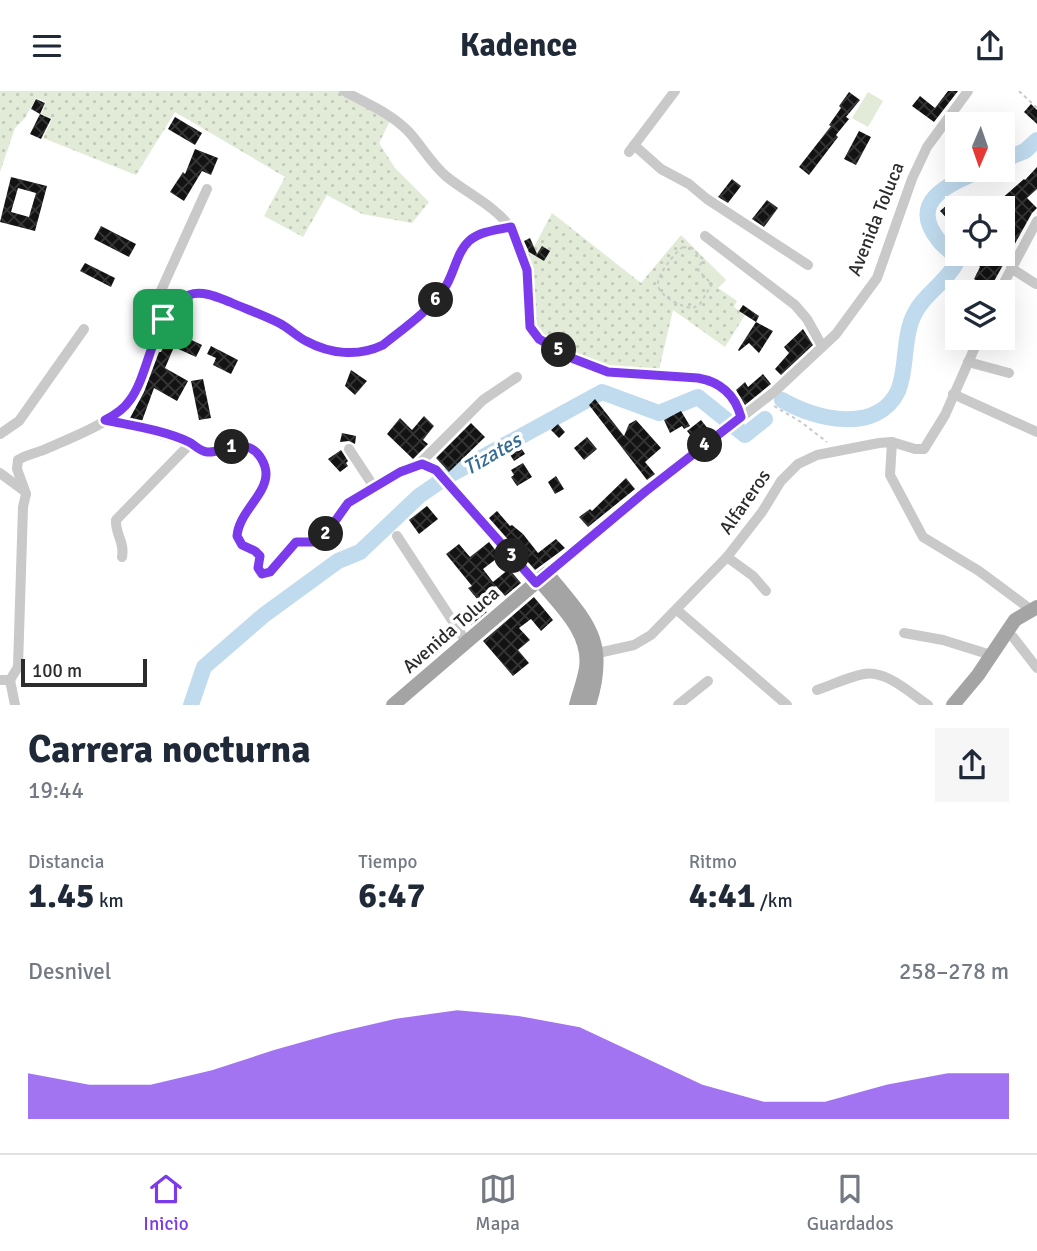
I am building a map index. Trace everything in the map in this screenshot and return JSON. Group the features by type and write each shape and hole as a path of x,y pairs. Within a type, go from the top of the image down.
{"main road":[{"name":"Avenida Toluca","path":"393,705 540,578"},
{"path":"540,578 586,623 594,638 592,655 576,705"},
{"path":"965,705 987,679 1015,619 1035,610"},
{"path":"953,705 1009,635"},
{"path":"589,705 597,673 592,655"}],"street":[{"path":"344,91 392,117 410,133 436,168 494,209 511,227 527,270 530,327 539,339 574,359 608,372 712,381 729,393 737,404 735,422"},
{"path":"675,91 631,148 689,184 707,199 807,265"},
{"name":"Avenida Toluca","path":"540,578 646,491 774,392 836,334 877,278 912,179 927,147 968,91"},
{"path":"163,319 154,306 207,189"},
{"path":"1005,280 1034,234 1037,221"},
{"path":"15,705 5,680 18,667 23,507 26,494 17,469 19,460 105,420 125,407 135,393 163,319 183,297 204,293 281,324 305,341 328,350 354,354 372,351 383,345 438,297 453,275 468,241 483,233 511,227"},
{"path":"705,236 794,305 807,319 822,346"},
{"path":"1011,268 1036,285"},
{"path":"0,434 19,421 84,329"},
{"name":"Alfareros","path":"592,655 640,642 677,610 727,557 762,512 787,473 804,460 892,442 924,449 945,415 974,350"},
{"path":"968,362 1009,373"},
{"path":"418,465 483,400 517,377"},
{"path":"953,394 1037,432"},
{"path":"105,420 154,431 191,443 208,452 246,447 253,450 264,463 264,484 246,512 237,533 240,543 260,556 258,568 262,574 270,572 296,542 314,542 323,538 348,503 407,468 429,465 540,578"},
{"path":"892,442 890,475 923,537 1035,610"},
{"path":"121,557 124,547 116,520 191,443"},
{"path":"349,449 374,487"},
{"path":"2,477 26,494"},
{"path":"397,536 467,643"},
{"path":"727,557 754,576 766,591"},
{"path":"677,610 787,705"},
{"path":"904,633 943,640 992,655"},
{"path":"1009,635 1037,668"},
{"path":"817,690 864,674 875,674 884,676 928,705"},
{"path":"678,705 708,681"}],"path":[{"path":"1019,91 1037,108"},
{"path":"683,247 692,248 703,259 698,270 712,284 702,301 693,308 685,308 658,286 659,277 677,251 683,247"},
{"path":"779,410 821,437 833,452"}],"green space":[{"path":"0,91 341,91 391,119 379,143 395,168 429,202 412,223 362,214 327,195 303,237 264,216 285,177 175,112 136,175 43,138 52,119 41,114 46,102 36,98 25,118 15,128 0,172"},
{"path":"868,92 883,101 868,127 852,118"},
{"path":"552,213 641,283 681,235 708,262 701,271 718,288 737,301 734,307 745,315 725,347 673,310 658,374 609,370 575,357 535,331 525,252 534,247"},
{"path":"708,262 726,280 718,288 700,271"}],"building":[{"path":"948,91 958,91 934,122 912,106 920,96 935,108"},
{"path":"849,92 860,100 846,117 849,119 836,135 838,137 809,175 799,167 831,126 829,125 841,108 839,106"},
{"path":"36,99 45,103 40,114 31,109"},
{"path":"1031,104 1037,110 1037,124 1024,112"},
{"path":"40,114 51,119 41,139 30,134"},
{"path":"175,117 202,133 195,145 168,129"},
{"path":"859,131 871,137 856,165 844,159"},
{"path":"195,149 218,158 211,175 202,171 184,201 170,192 183,172 185,174"},
{"path":"1037,167 1037,189 1027,198 1037,208 1015,244 1015,196 1005,196"},
{"path":"11,177 47,186 35,231 0,222","holes":["18,188 36,193 29,217 11,212"]},
{"path":"732,179 741,186 728,203 718,197"},
{"path":"767,200 778,208 764,227 752,219"},
{"path":"101,226 136,244 129,257 94,239"},
{"path":"530,238 537,254 542,246 550,251 544,261 529,252 524,241"},
{"path":"85,263 115,278 111,287 80,271"},
{"path":"1002,266 995,280 976,280 980,267"},
{"path":"743,305 759,316 756,322 739,311"},
{"path":"756,322 773,331 759,353 749,343 739,351 738,350"},
{"path":"803,329 813,345 781,375 775,369 789,353 784,347"},
{"path":"171,330 202,345 196,357 174,347 165,368 188,381 177,401 154,388 142,421 130,418 144,392 159,352"},
{"path":"211,346 238,360 231,374 213,365 216,358 207,354"},
{"path":"351,370 367,381 355,395 345,386"},
{"path":"763,374 771,384 745,405 736,390 745,382 748,387"},
{"path":"203,379 211,418 199,420 191,381"},
{"path":"595,399 624,436 629,424 636,420 661,448 645,462 655,474 647,480 589,405"},
{"path":"681,411 690,426 684,429 682,426 670,433 664,420"},
{"path":"424,416 434,426 423,440 428,444 413,459 387,434 400,418 412,430"},
{"path":"701,420 709,430 695,441 687,431"},
{"path":"471,423 485,437 449,472 436,458"},
{"path":"558,424 565,432 559,438 551,430"},
{"path":"342,433 356,436 355,444 349,441 340,442"},
{"path":"587,437 597,449 584,460 574,448"},
{"path":"518,443 525,454 514,461 507,450"},
{"path":"341,450 348,466 340,472 328,459"},
{"path":"523,463 532,477 517,486 511,477 514,475 511,470"},
{"path":"556,476 564,489 555,494 548,482"},
{"path":"626,478 635,489 588,527 579,517 590,509 592,511"},
{"path":"427,506 438,519 419,534 409,520"},
{"path":"497,511 510,526 523,534 538,553 556,539 565,548 535,570 489,518"},
{"path":"489,542 500,556 483,569 493,582 509,569 521,583 505,596 496,586 478,600 468,588 472,586 446,554 459,544 470,557"},
{"path":"534,597 553,620 541,631 531,619 519,628 530,640 518,650 529,663 513,676 483,641"},
{"path":"480,603 487,612 471,625 463,615"}],"waterway":[{"name":"Tizates","path":"1015,155 1025,151 1037,140"},
{"name":"Tizates","path":"782,400 811,413 844,419 876,414 888,405 901,383 909,330 915,313 956,263 931,228 928,215 936,196 955,182"},
{"name":"Tizates","path":"191,705 204,667 264,615 338,561 360,552 419,496 448,476 602,392 659,413 698,397 745,435 765,419"}],"route":[{"path":"511,227 527,270 529,321 535,336 574,359 608,372 712,381 729,393 740,410 741,417 646,491 536,583 436,470 422,464 407,468 348,503 323,538 314,542 296,542 270,572 262,574 258,568 260,556 242,545 237,536 246,512 265,480 266,467 258,454 239,446 212,452 203,451 191,443 154,431 105,420 119,412 131,400 163,319 183,297 204,293 281,324 305,341 328,350 354,354 372,351 423,313 438,297 453,275 468,241 483,233 511,227"}]}
